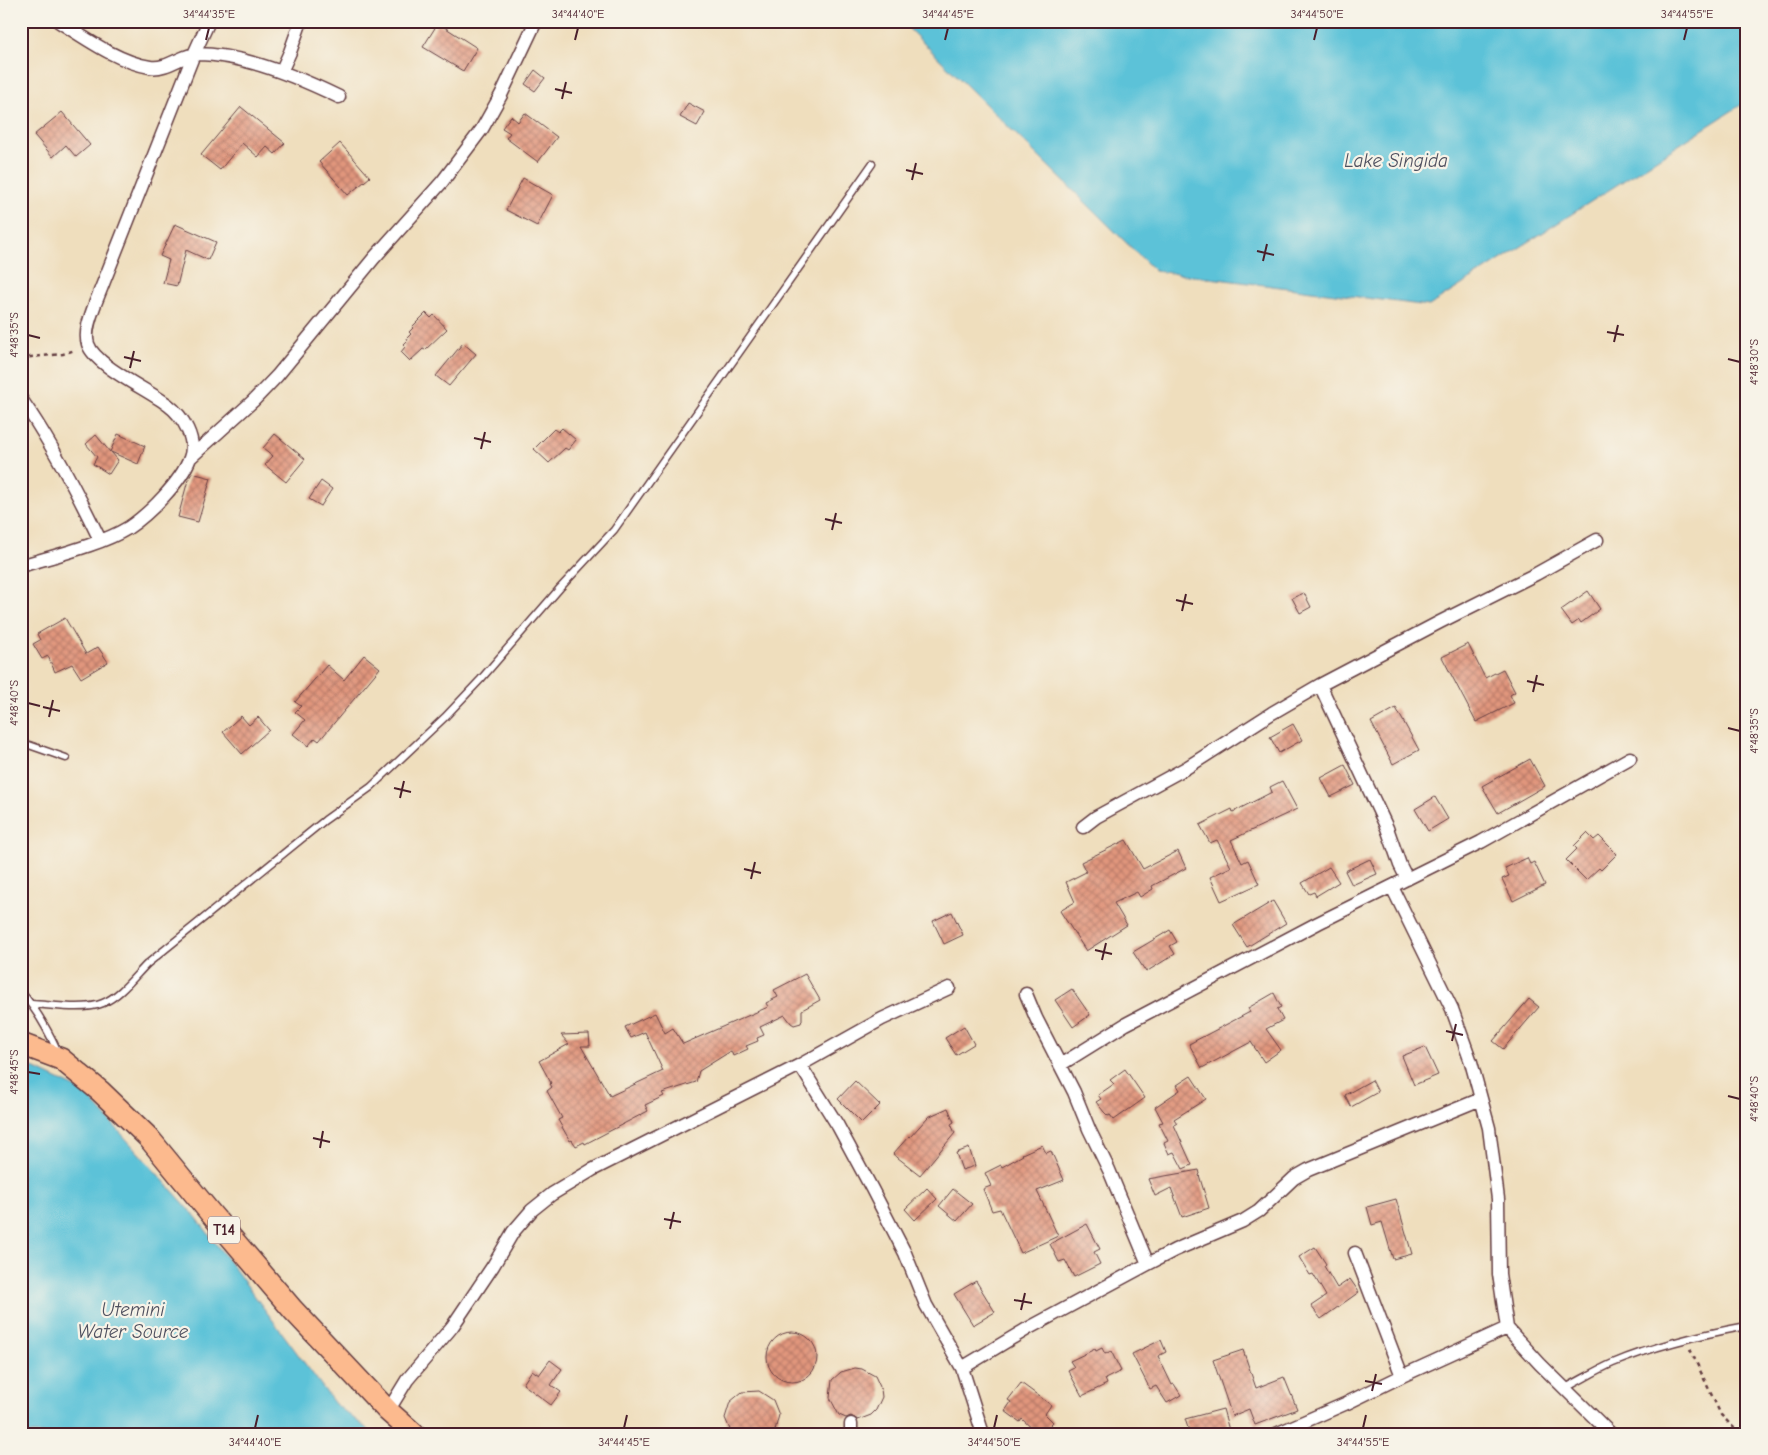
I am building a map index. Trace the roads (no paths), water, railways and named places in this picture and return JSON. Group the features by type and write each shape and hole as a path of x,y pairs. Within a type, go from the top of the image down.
{"highway":[{"name":"T14","path":"21,1044 61,1059 100,1091 148,1137 293,1310 388,1411 414,1434"}],"street":[{"path":"58,21 100,46 134,63 152,68 173,64 194,54 217,55 280,72 339,97"},
{"path":"191,457 192,442 184,422 170,406 101,362 88,344 89,323 95,304 208,21"},
{"path":"280,72 290,52 301,21"},
{"path":"21,566 100,540 128,528 168,492 191,457 254,401 277,376 374,258 442,182 482,129 501,95 536,21"},
{"path":"21,400 49,442 80,498 100,540"},
{"path":"1083,827 1096,817 1186,768 1320,685 1536,574 1597,540"},
{"path":"1320,685 1387,828 1407,879"},
{"path":"1060,1065 1134,1019 1481,842 1630,758"},
{"path":"1392,886 1452,1009 1471,1062 1489,1128 1498,1198 1499,1274 1507,1328 1529,1353 1611,1434"},
{"path":"388,1411 407,1380 452,1327 493,1266 513,1232 532,1210 552,1194 592,1170 800,1065 882,1019 949,988"},
{"path":"1026,994 1036,1018 1074,1092 1088,1129 1110,1170 1148,1264"},
{"path":"800,1065 838,1126 905,1253 926,1305 962,1368 983,1434"},
{"path":"962,1368 1027,1329 1148,1264 1175,1250 1243,1221 1259,1211 1294,1178 1308,1170 1481,1099"},
{"path":"1355,1253 1402,1376"},
{"path":"1276,1434 1507,1328"}],"lane":[{"path":"32,1004 87,1006 103,1003 122,990 147,964 326,820 371,787 446,717 614,530 872,164"},
{"path":"21,747 29,745 66,758"},
{"path":"21,992 32,1004 50,1033 61,1059"},
{"path":"1565,1388 1613,1364 1660,1347 1706,1334 1747,1326"}],"water":[{"name":"Lake Singida","path":"901,21 1747,21 1747,101 1429,306 1155,271"},
{"name":"Utemini Water Source","path":"21,1062 84,1092 196,1217 335,1404 374,1434 21,1434"}]}
